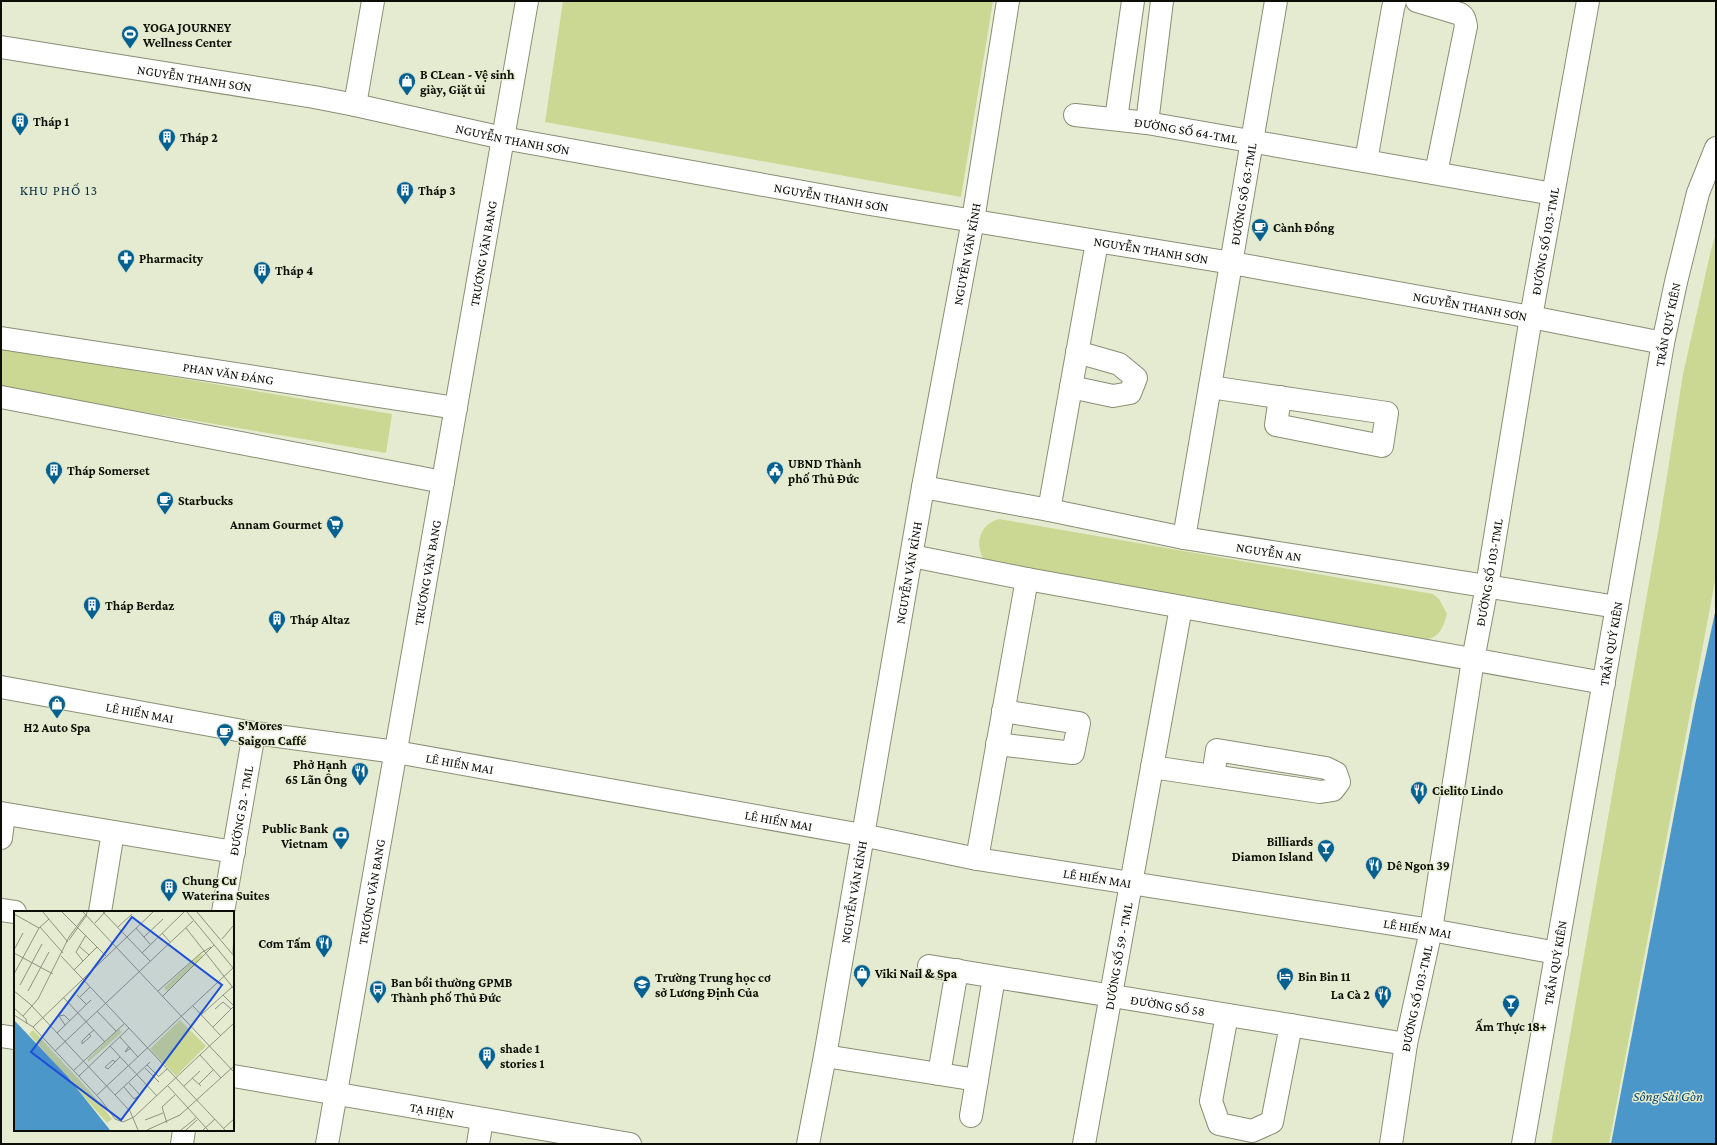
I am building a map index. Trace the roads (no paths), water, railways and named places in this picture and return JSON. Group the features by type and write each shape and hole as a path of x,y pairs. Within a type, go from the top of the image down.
{"street":[{"path":"355,105 373,1"},
{"name":"TRƯƠNG VĂN BANG","path":"327,1144 527,1"},
{"name":"NGUYỄN VĂN KỈNH","path":"808,1144 825,1056 923,487 973,220 1008,1"},
{"path":"1116,119 1133,1"},
{"path":"1147,123 1162,1"},
{"name":"ĐƯỜNG SỐ 63-TML","path":"1184,538 1276,1"},
{"path":"1366,161 1393,8 1396,1"},
{"path":"1417,1 1460,14 1464,16 1466,22 1436,173"},
{"name":"ĐƯỜNG SỐ 103-TML","path":"1391,1144 1406,1044 1431,930 1473,660 1487,586 1531,317 1588,1"},
{"name":"NGUYỄN THANH SƠN","path":"1,47 355,105 503,138 864,203 1232,263 1531,317 1663,343"},
{"name":"ĐƯỜNG SỐ 64-TML","path":"1075,115 1147,123 1553,194"},
{"name":"TRẦN QUÝ KIÊN","path":"1523,1144 1663,343 1676,282 1698,193 1716,148"},
{"path":"1049,510 1097,242"},
{"name":"PHAN VĂN ĐÁNG","path":"1,338 456,408"},
{"path":"1071,387 1113,396 1130,393 1136,378 1119,364 1077,352"},
{"path":"1210,387 1280,397"},
{"path":"1,397 443,482"},
{"name":"NGUYỄN AN","path":"923,487 1049,510 1184,538 1617,607"},
{"path":"912,556 1027,579 1604,683"},
{"path":"977,859 1027,579"},
{"name":"DƯỜNG SỐ 59 - TML","path":"1084,1144 1181,607"},
{"name":"LÊ HIẾN MAI","path":"1,688 254,733 396,752 862,835 977,859 1431,930 1557,953"},
{"path":"997,744 1073,753 1079,723 1003,711"},
{"name":"ĐƯỜNG 52 - TML","path":"223,911 254,733"},
{"path":"1152,767 1320,792 1333,790 1339,782 1336,773 1326,768 1217,750 1213,776"},
{"path":"1,838 3,814 234,852"},
{"path":"100,911 113,832"},
{"path":"1,910 14,912"},
{"name":"ĐƯỜNG SỐ 58","path":"929,966 1406,1044"},
{"path":"939,1074 957,970"},
{"path":"971,1116 994,977"},
{"path":"1227,1015 1211,1101 1219,1124 1252,1131 1272,1122 1291,1025"},
{"path":"1,1036 14,1038"},
{"path":"825,1056 977,1080"},
{"name":"TẠ HIỆN","path":"234,1076 630,1144"},
{"path":"478,1144 482,1118"},
{"path":"182,1144 184,1131"}],"water":[{"name":"Sông Sài Gòn","path":"1716,608 1716,1144 1611,1144 1695,705"}],"place":[{"name":"YOGA JOURNEY Wellness Center","path":"130,49"},
{"name":"B CLean - Vệ sinh giày, Giặt ủi","path":"407,96"},
{"name":"Tháp 1","path":"20,136"},
{"name":"Tháp 2","path":"167,152"},
{"name":"Tháp 3","path":"405,205"},
{"name":"Cành Đồng","path":"1260,242"},
{"name":"Pharmacity","path":"126,273"},
{"name":"Tháp 4","path":"262,285"},
{"name":"Tháp Somerset","path":"54,485"},
{"name":"UBND Thành phố Thủ Đức","path":"775,485"},
{"name":"Starbucks","path":"165,515"},
{"name":"Annam Gourmet","path":"335,539"},
{"name":"Tháp Berdaz","path":"92,620"},
{"name":"Tháp Altaz","path":"277,634"},
{"name":"H2 Auto Spa","path":"57,719"},
{"name":"S'Mores Saigon Caffé","path":"225,747"},
{"name":"Phở Hạnh 65 Lãn Ông","path":"360,786"},
{"name":"Cielito Lindo","path":"1419,805"},
{"name":"Public Bank Vietnam","path":"341,850"},
{"name":"Billiards Diamon Island","path":"1326,863"},
{"name":"Dê Ngon 39","path":"1374,880"},
{"name":"Chung Cư Waterina Suites","path":"169,902"},
{"name":"Cơm Tấm","path":"324,958"},
{"name":"Viki Nail & Spa","path":"862,988"},
{"name":"Bin Bin 11","path":"1285,991"},
{"name":"Trường Trung học cơ sở Lương Định Của","path":"642,999"},
{"name":"Ban bồi thường GPMB Thành phố Thủ Đức","path":"378,1004"},
{"name":"La Cà 2","path":"1383,1009"},
{"name":"Ấm Thực 18+","path":"1511,1018"},
{"name":"shade 1 stories 1","path":"487,1070"}],"district":[{"name":"KHU PHỐ 13","path":"59,190"}]}
